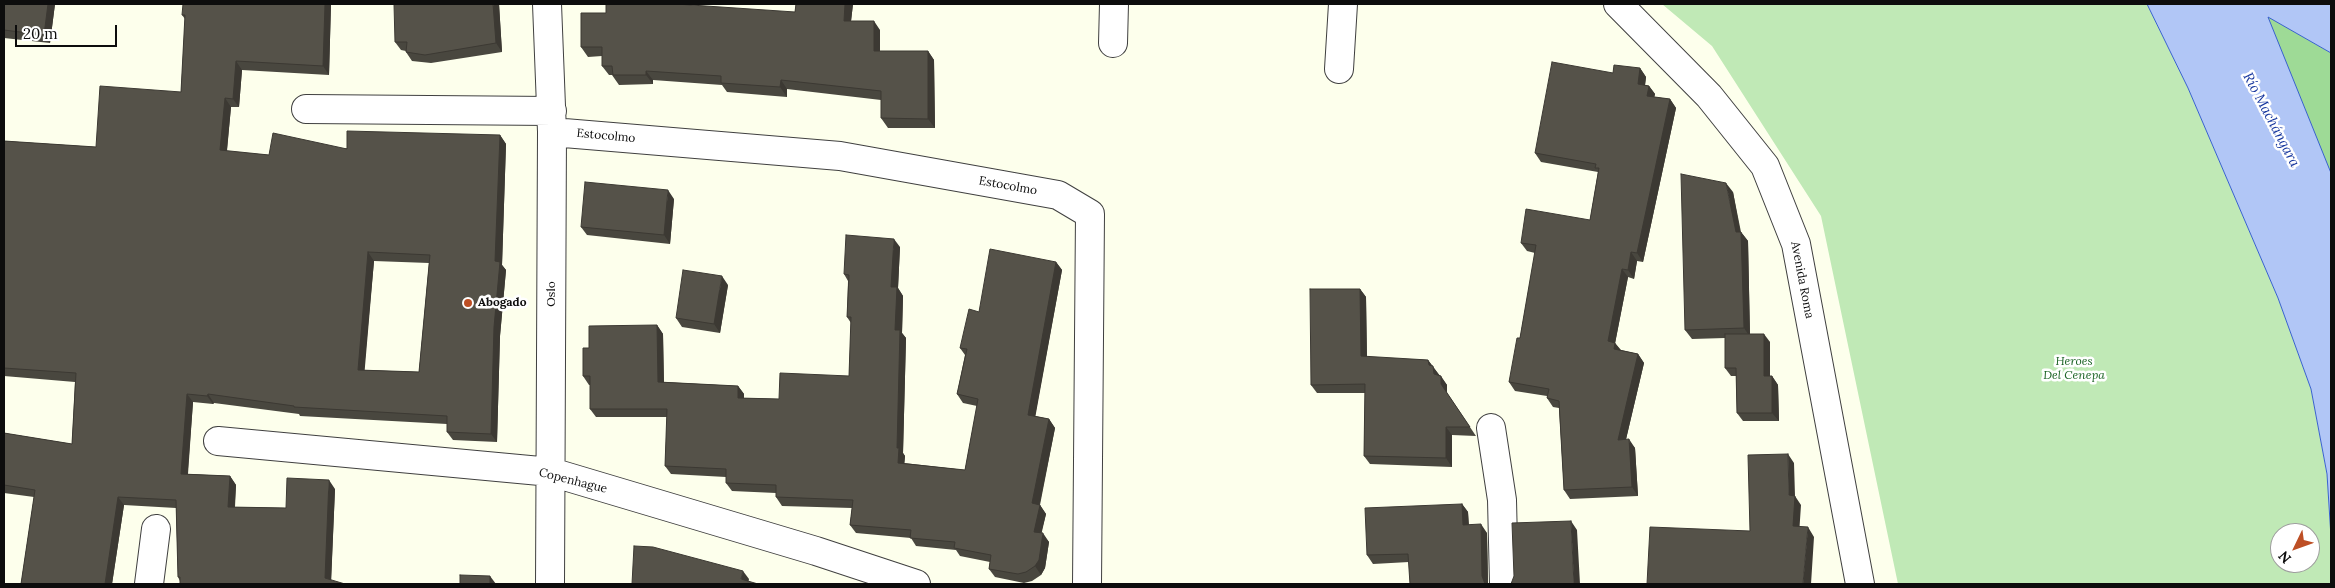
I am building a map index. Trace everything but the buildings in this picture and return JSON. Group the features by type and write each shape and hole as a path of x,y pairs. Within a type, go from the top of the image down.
{"street":[{"name":"Oslo","path":"546,4 552,121 550,584"},
{"path":"1113,43 1114,4"},
{"path":"1339,68 1343,4"},
{"name":"Avenida Roma","path":"1618,4 1709,96 1764,166 1768,175 1796,244 1860,584"},
{"path":"306,109 552,121"},
{"name":"Estocolmo","path":"552,121 840,156 1058,195 1090,214 1087,584"},
{"path":"1491,428 1502,500 1504,584"},
{"name":"Copenhague","path":"218,441 550,472 816,551 916,584"},
{"path":"149,584 156,529"}],"green space":[{"name":"Heroes Del Cenepa","path":"1662,4 2147,4 2188,88 2278,298 2311,389 2327,475 2331,537 2331,584 1898,584 1821,216 1712,46"},
{"path":"2267,16 2331,53 2331,175"}],"water":[{"name":"Río Machángara","path":"2147,4 2331,4 2331,53 2268,17 2331,173 2331,537 2327,474 2311,389 2278,298 2188,88"}],"place":[{"name":"Abogado","path":"468,303"}]}
